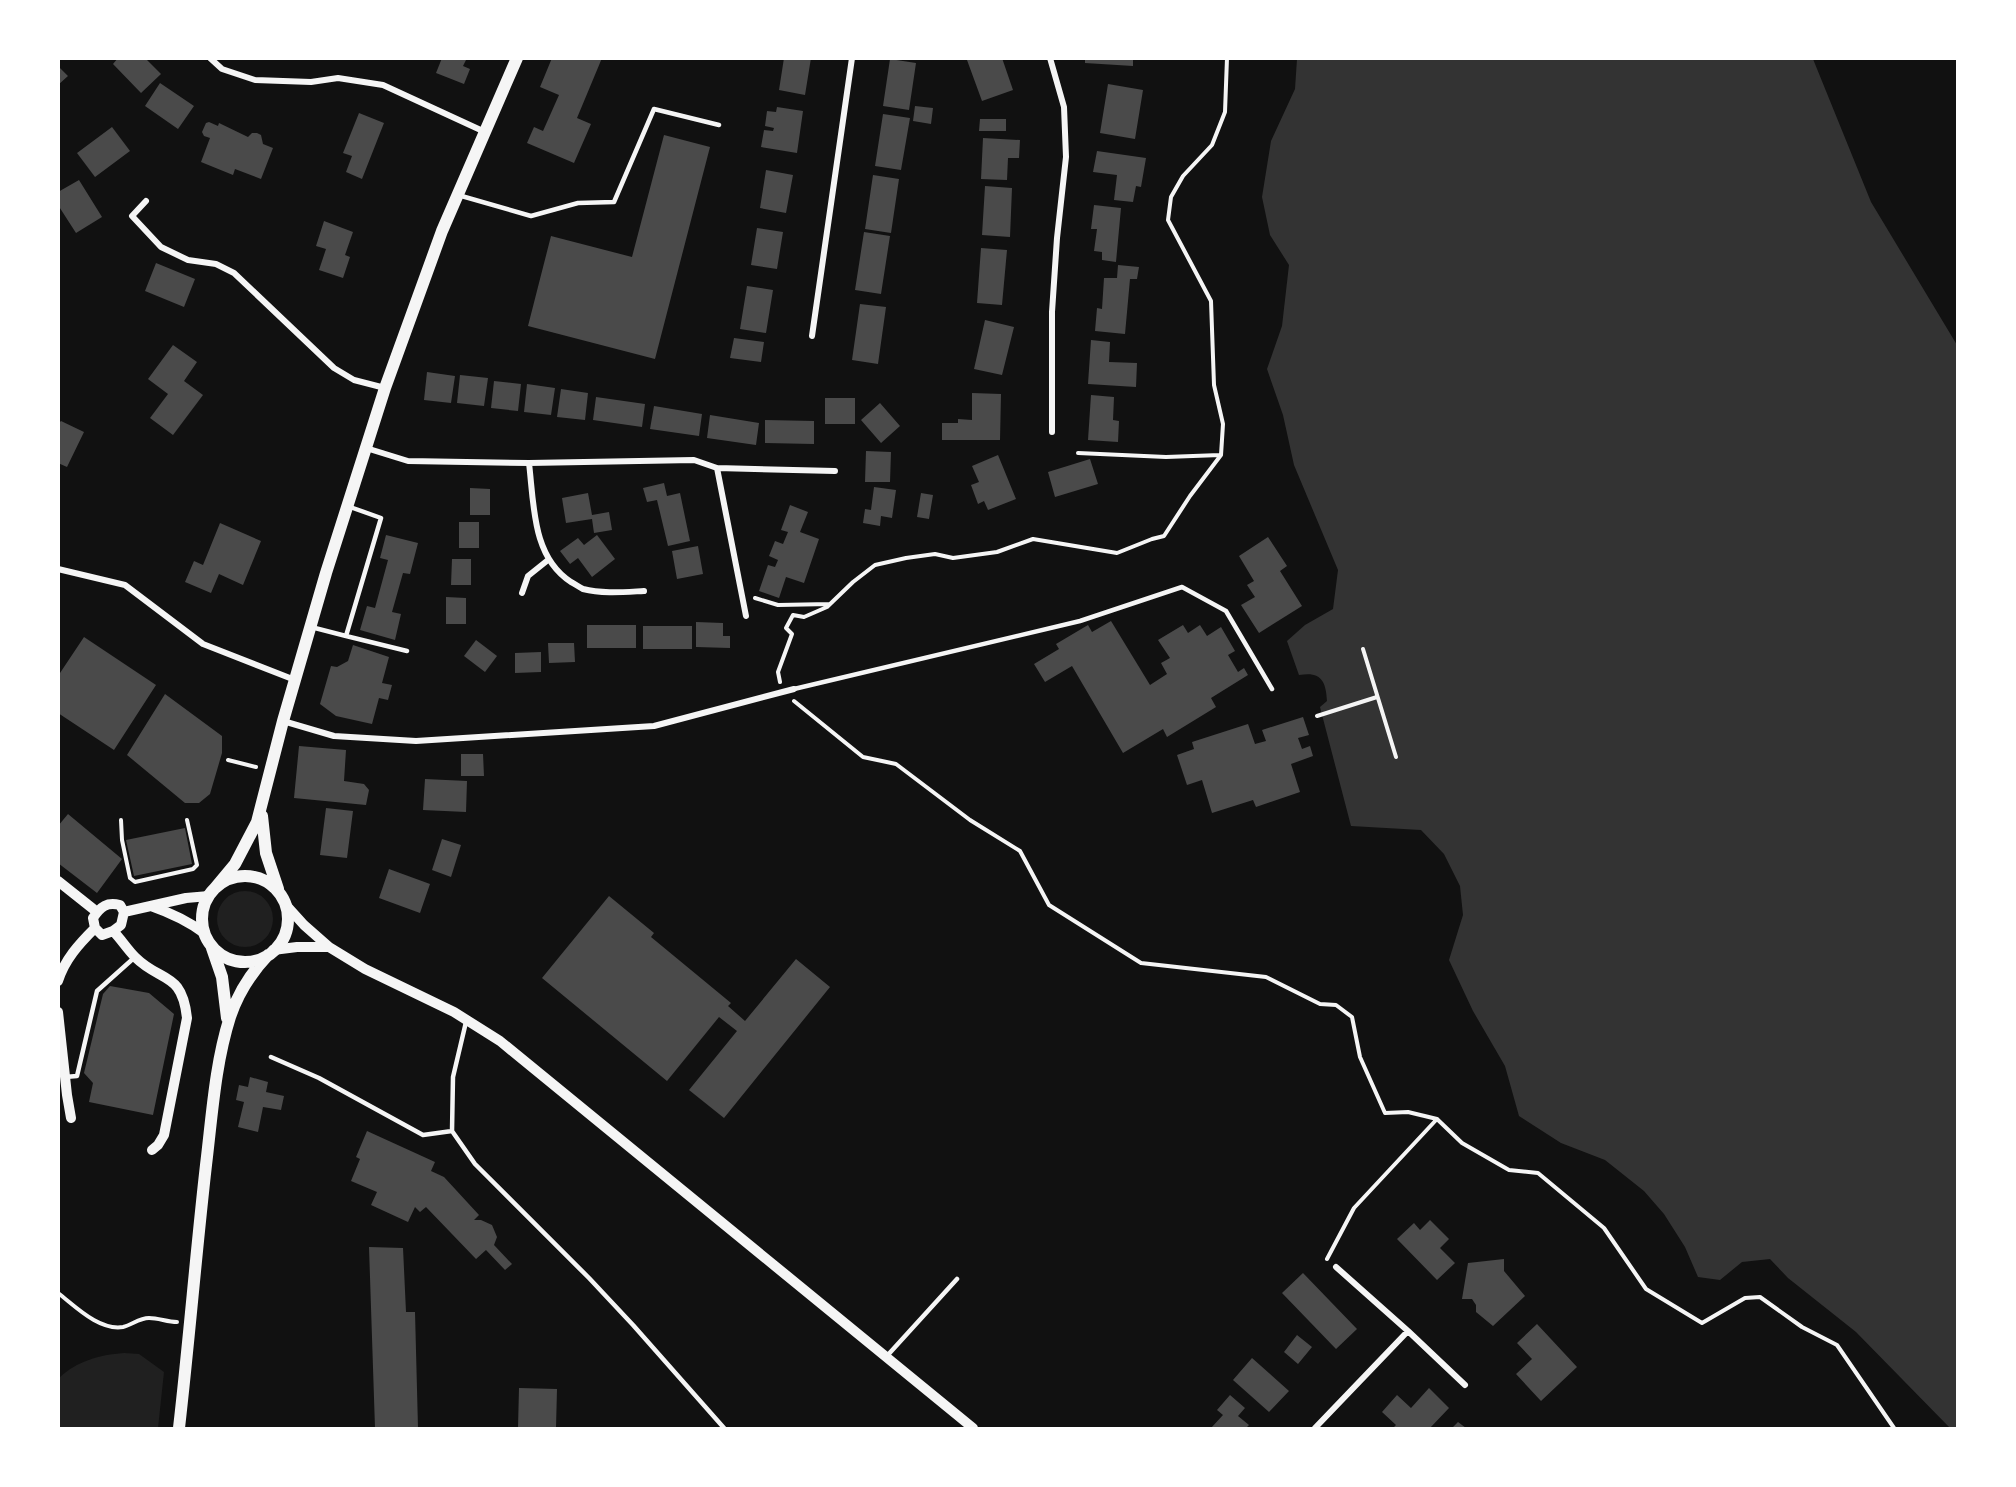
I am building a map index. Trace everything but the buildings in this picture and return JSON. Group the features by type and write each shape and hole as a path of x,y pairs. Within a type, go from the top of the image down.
{"main road":[{"path":"179,1428 212,1117 227,1029 240,993 252,973 285,934 287,914 266,853 261,823 283,721 347,506 420,287 517,58"},
{"path":"227,1029 224,984 207,938 202,914 212,892 244,850 262,810"},
{"path":"212,892 231,878 257,877 269,883 283,900"},
{"path":"207,938 225,957 235,960 255,960 271,953"}],"street":[{"path":"210,58 222,69 255,80 311,82 338,78 383,85 485,132"},
{"path":"812,336 852,58"},
{"path":"1050,58 1064,107 1066,157 1052,312 1052,432"},
{"path":"146,201 132,216 161,247 188,260 216,264 234,273 334,368 354,380 385,388"},
{"path":"366,448 408,461 529,463 694,460 717,468 836,471"},
{"path":"529,463 538,532 548,560 563,576 582,588 610,592 644,591"},
{"path":"717,468 746,616"},
{"path":"522,593 528,576 548,560"},
{"path":"58,569 125,585 203,644 295,680"},
{"path":"283,721 334,736 416,741 654,726 794,689"},
{"path":"58,881 97,912"},
{"path":"124,912 212,892"},
{"path":"283,900 304,925 329,946 365,969 466,1019 512,1050 973,1428"},
{"path":"111,903 120,906 124,912 121,925 113,932 102,935 95,928 93,918 97,912 102,906 111,903"},
{"path":"151,906 191,924 207,938"},
{"path":"58,981 63,966 83,939 95,928"},
{"path":"113,932 135,957 170,979 180,989 186,1001 188,1018 164,1135 152,1150"},
{"path":"271,953 307,946 329,946"},
{"path":"58,1012 71,1118"},
{"path":"1336,1267 1465,1385"},
{"path":"1315,1428 1408,1331"}],"lane":[{"path":"458,195 531,216 578,203 614,202 654,109 719,125"},
{"path":"346,636 381,518 347,506"},
{"path":"794,689 1080,621 1182,587 1226,611 1272,689"},
{"path":"310,626 407,651"},
{"path":"65,1077 77,1076 97,991 135,957"},
{"path":"466,1019 453,1077 452,1131 475,1164 589,1278 724,1428"},
{"path":"271,1057 319,1078 423,1135 452,1131"},
{"path":"886,1357 957,1279"}],"path":[{"path":"1227,58 1225,112 1212,145 1183,176 1171,197 1168,220 1211,301 1214,385 1223,424 1221,455 1164,536 1152,538 1117,553 1033,539 997,552 953,558 935,554 875,565 853,582 827,608 804,616 793,615 786,628 792,633 778,672 783,692 863,757 896,764 970,820 1020,851 1049,905 1141,963 1266,977 1320,1004 1335,1005 1352,1017 1360,1057 1385,1113 1408,1112 1437,1119 1462,1143 1509,1170 1539,1173 1604,1228 1646,1289 1702,1323 1745,1298 1760,1297 1802,1327 1837,1345 1894,1428"},
{"path":"1078,453 1166,457 1221,455"},
{"path":"740,589 754,597 778,604 831,604"},
{"path":"1363,649 1396,758"},
{"path":"1317,716 1377,697"},
{"path":"228,760 271,771"},
{"path":"122,820 124,850 130,878 135,882 193,869 197,865 187,820"},
{"path":"1336,1267 1325,1262 1354,1208 1437,1119"},
{"path":"58,1293 86,1314 111,1327 123,1327 142,1318 190,1323"}],"shaded area":[{"path":"1297,59 1813,59 1871,202 1957,345 1957,1428 1950,1428 1856,1332 1788,1278 1770,1259 1742,1262 1720,1280 1698,1277 1685,1247 1664,1214 1644,1191 1605,1160 1561,1143 1519,1116 1505,1066 1473,1011 1449,960 1463,915 1460,886 1444,854 1421,830 1351,826 1320,707 1327,701 1324,683 1317,676 1299,675 1287,641 1305,625 1333,609 1338,570 1294,465 1283,415 1267,369 1282,326 1289,265 1270,235 1262,197 1271,141 1295,89"},
{"path":"245,891 256,893 265,899 271,908 273,919 271,930 265,939 256,945 245,947 234,945 225,939 219,930 217,919 219,908 225,899 234,893"},
{"path":"124,1353 139,1354 164,1372 158,1428 59,1428 59,1378 73,1367 89,1360"}]}
